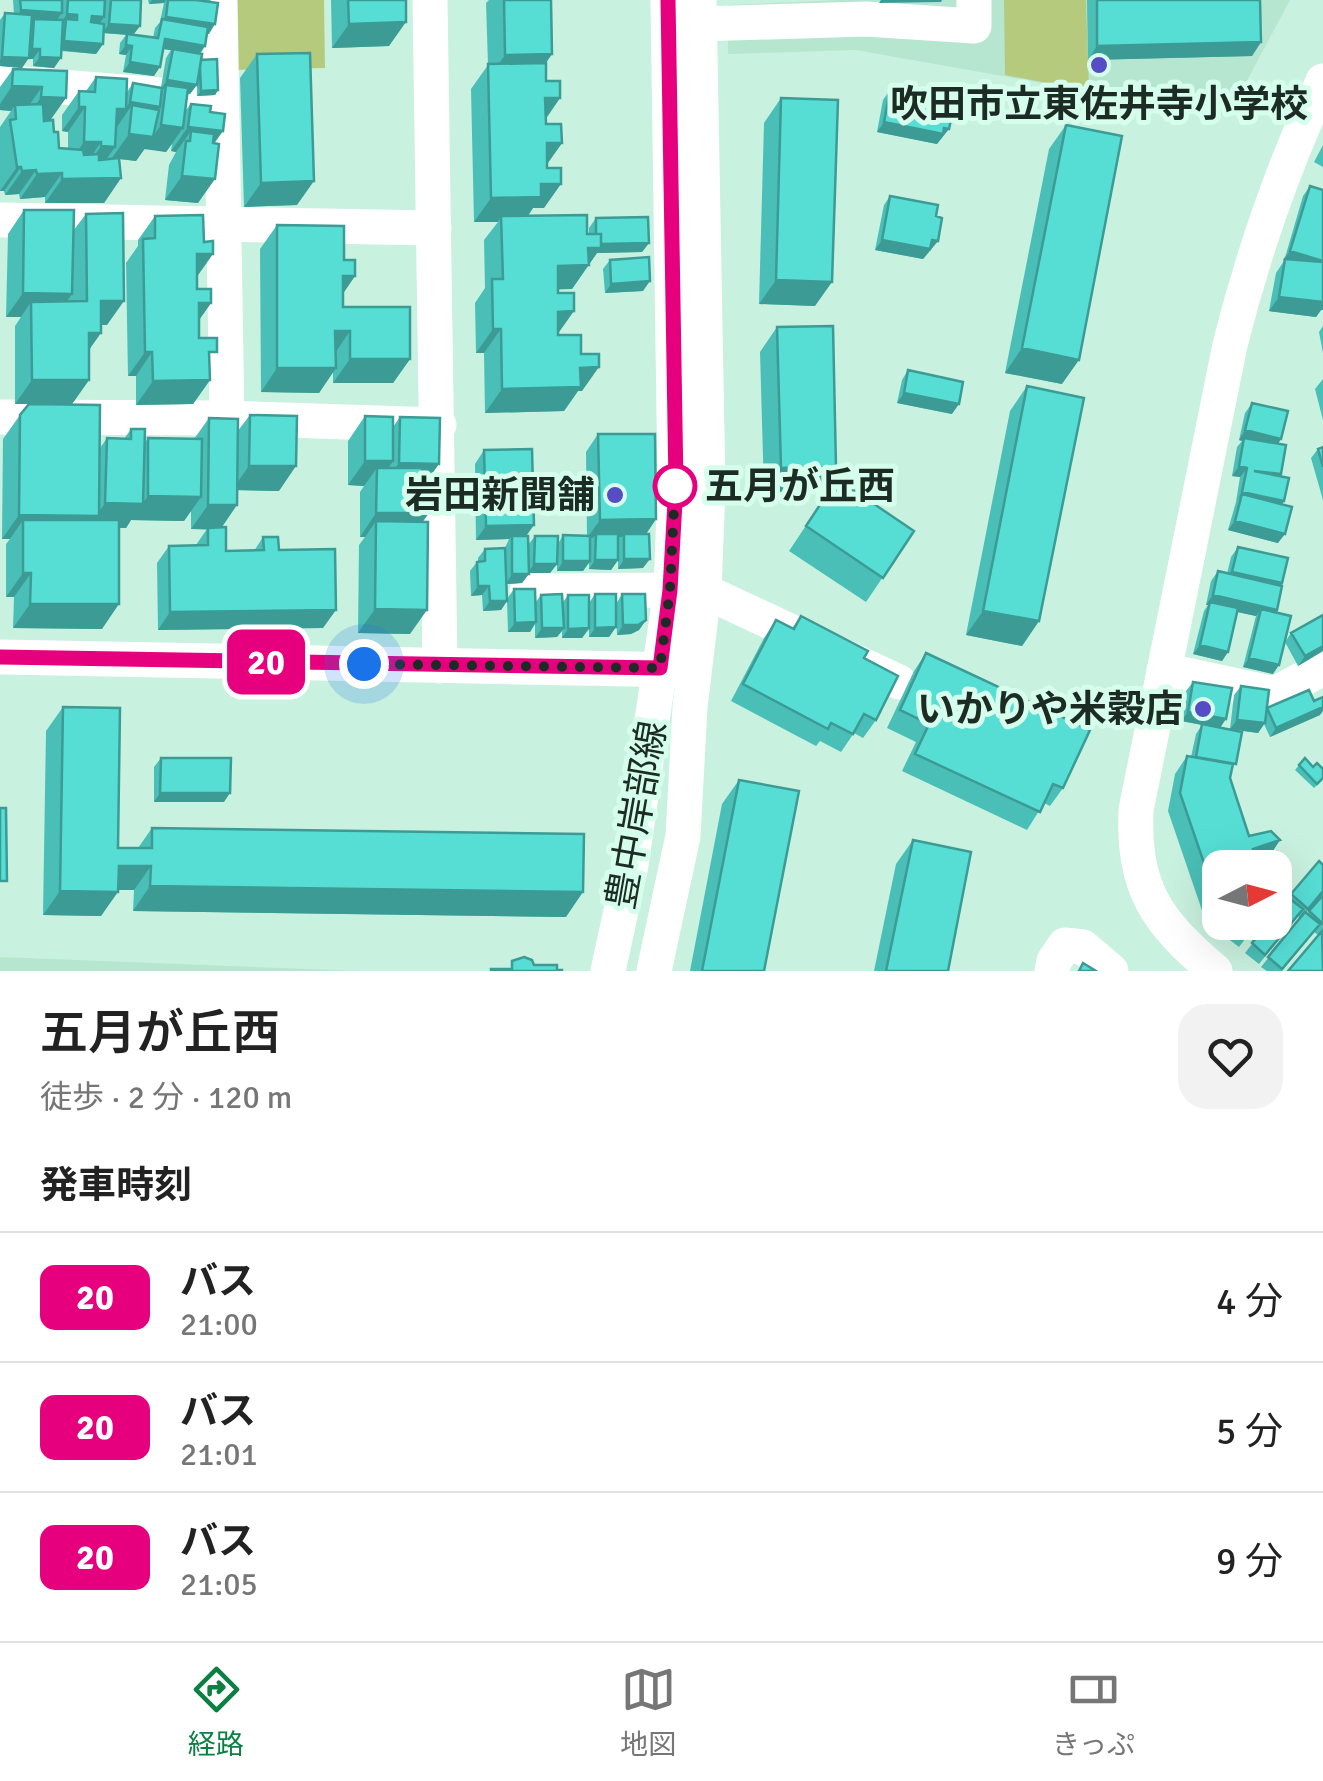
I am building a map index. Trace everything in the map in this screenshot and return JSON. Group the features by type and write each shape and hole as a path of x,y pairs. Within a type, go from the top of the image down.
{"street":[{"path":"220,0 227,418"},
{"path":"430,0 440,666"},
{"name":"豊中岸部線","path":"654,971 683,836 696,671 676,484 668,0"},
{"path":"700,12 974,26 974,0"},
{"name":"豊中岸部線","path":"608,971 631,864 660,668 688,590 708,488 700,12"},
{"path":"1215,971 1183,944 1159,916 1141,879 1136,810 1248,272 1294,186 1323,81"},
{"path":"0,82 221,100"},
{"path":"0,220 434,228"},
{"path":"0,417 227,418 439,425"},
{"path":"527,591 688,590 899,682"},
{"path":"0,656 696,671"},
{"path":"1164,670 1275,694 1313,682"},
{"path":"1052,971 1065,946 1083,946 1110,971"}],"shaded area":[{"name":"吹田市立東佐井寺小学校","path":"840,0 1290,0 1228,116 856,50 728,54 728,5"},
{"path":"0,957 357,971 0,971"}],"green space":[{"path":"232,0 324,0 325,68 233,70"},
{"path":"1004,0 1086,0 1089,91 1005,75"}],"building":[{"path":"20,0 62,0 62,13 21,10"},
{"path":"68,0 105,0 104,17 92,16 91,22 104,24 103,44 64,41 66,19 77,20 77,15 67,14"},
{"path":"111,0 141,0 140,26 109,24"},
{"path":"168,0 218,3 215,24 166,17"},
{"path":"348,0 406,0 406,22 349,24"},
{"path":"504,0 551,0 552,54 505,55"},
{"path":"1097,0 1260,0 1261,42 1097,46"},
{"path":"5,13 32,15 29,58 2,57"},
{"path":"34,19 63,20 61,58 40,57 40,49 32,49"},
{"path":"162,19 208,27 205,46 165,39 160,67 130,62 132,46 126,45 127,34 158,38"},
{"path":"173,49 202,54 197,85 167,80"},
{"path":"310,53 314,181 261,183 257,54"},
{"path":"217,59 218,90 201,91 201,60"},
{"path":"546,63 546,81 560,81 560,98 545,98 546,124 561,124 562,143 547,143 547,168 561,168 561,184 541,184 541,197 491,198 488,64"},
{"path":"13,69 67,71 66,98 41,97 42,87 12,86"},
{"path":"96,77 127,79 126,109 117,109 115,147 84,142 85,107 79,107 79,91 95,92"},
{"path":"133,83 162,88 160,107 130,102"},
{"path":"166,85 188,88 183,128 161,125"},
{"path":"890,90 949,102 948,108 953,110 949,129 944,128 943,134 884,122"},
{"path":"781,98 838,100 832,282 776,280"},
{"path":"43,104 44,121 53,120 59,148 83,150 84,155 99,154 99,160 119,158 121,178 62,179 62,173 37,174 36,170 22,171 17,167 10,120 16,119 15,105"},
{"path":"191,104 211,106 210,112 225,114 223,131 188,127"},
{"path":"132,105 159,110 153,137 129,134"},
{"path":"1066,125 1122,136 1079,360 1022,348"},
{"path":"191,131 214,134 213,143 219,144 215,179 182,176"},
{"path":"1310,186 1323,190 1323,261 1290,251"},
{"path":"890,196 938,205 936,216 942,218 938,241 932,240 930,249 882,240"},
{"path":"24,210 74,210 72,294 23,293"},
{"path":"123,213 124,301 101,301 101,333 89,333 89,380 32,380 31,302 87,301 86,214"},
{"path":"203,215 204,242 213,241 213,254 197,254 197,289 211,289 211,303 199,303 199,338 217,338 217,352 209,352 210,380 153,381 152,352 145,352 143,239 155,238 155,216"},
{"path":"587,215 587,234 601,234 601,248 588,248 589,265 558,266 558,293 574,293 574,311 558,312 558,335 581,335 581,354 599,354 599,367 580,368 581,387 502,389 501,329 493,329 492,279 503,279 501,216"},
{"path":"648,217 649,243 601,244 601,234 596,234 596,218"},
{"path":"277,225 344,226 344,260 355,260 355,276 343,276 343,307 410,307 410,359 350,359 350,331 335,331 336,368 277,368"},
{"path":"649,257 650,281 611,284 610,260"},
{"path":"1285,259 1323,262 1323,302 1279,297"},
{"path":"833,326 836,467 781,468 777,327"},
{"path":"908,370 963,382 959,404 904,393"},
{"path":"1027,386 1084,398 1039,621 983,611"},
{"path":"1252,403 1288,411 1281,439 1245,430"},
{"path":"29,404 100,405 99,516 19,515 20,415"},
{"path":"250,415 297,416 296,466 249,466"},
{"path":"365,416 393,417 393,461 365,461"},
{"path":"400,417 440,418 439,464 399,463"},
{"path":"209,418 238,419 237,505 208,505"},
{"path":"131,429 145,429 143,504 105,503 107,438 131,439"},
{"name":"岩田新聞舗","path":"598,434 655,434 656,519 600,520"},
{"path":"148,438 202,439 201,497 148,496"},
{"path":"1244,438 1286,445 1281,474 1254,471 1289,478 1284,501 1242,492 1247,468 1239,466"},
{"path":"532,449 534,525 486,526 484,450"},
{"path":"377,468 422,468 422,494 429,494 429,513 376,513"},
{"path":"837,479 914,531 883,578 806,526"},
{"path":"1242,494 1292,507 1285,534 1235,521"},
{"path":"23,520 119,520 119,604 30,604 31,573 23,573"},
{"path":"376,521 428,522 427,610 375,609"},
{"path":"226,527 226,551 264,550 263,537 278,537 279,550 335,549 336,610 170,612 169,546 208,545 208,528"},
{"path":"596,534 618,534 618,560 595,560"},
{"path":"624,534 649,534 650,559 624,559"},
{"path":"563,535 590,536 590,561 563,561"},
{"path":"512,536 528,536 529,574 512,574"},
{"path":"535,536 558,536 557,564 534,564"},
{"path":"1238,547 1288,558 1282,583 1232,572"},
{"path":"505,548 507,601 490,601 489,586 478,586 477,562 485,561 485,549"},
{"path":"1218,571 1282,586 1277,610 1213,595"},
{"path":"514,589 535,589 536,622 515,623"},
{"path":"562,594 564,628 542,628 541,595"},
{"path":"595,594 616,594 616,627 595,628"},
{"path":"622,594 645,594 646,620 638,625 623,625"},
{"path":"568,595 589,595 589,628 568,629"},
{"path":"1210,602 1238,608 1228,652 1200,645"},
{"path":"1261,609 1291,616 1279,665 1249,658"},
{"path":"1323,615 1323,646 1305,656 1291,633"},
{"path":"801,616 868,651 864,658 898,676 876,720 864,714 853,734 831,723 828,729 743,684 776,620 794,629"},
{"path":"926,653 1090,730 1063,788 1053,784 1040,812 915,754 929,724 900,710"},
{"path":"1193,682 1232,688 1226,719 1188,712"},
{"path":"1241,686 1269,690 1265,723 1237,720"},
{"path":"1309,690 1314,701 1323,697 1323,707 1276,728 1267,708"},
{"path":"63,707 120,708 118,848 152,848 152,828 584,834 583,892 150,886 151,866 119,866 118,892 60,891"},
{"path":"1202,724 1242,732 1236,764 1196,757"},
{"path":"1187,756 1233,764 1230,778 1249,836 1271,831 1280,840 1253,850 1202,850 1202,857 1180,793"},
{"path":"161,758 231,758 230,793 160,793"},
{"path":"1305,758 1313,767 1317,763 1323,769 1323,778 1317,784 1299,765"},
{"path":"739,780 799,791 764,971 702,971"},
{"path":"0,808 6,808 7,881 0,881"},
{"path":"913,840 971,852 948,971 886,971"},
{"path":"1319,861 1323,865 1323,891 1308,909 1292,893"},
{"path":"1323,895 1323,924 1309,911"},
{"path":"1292,900 1303,909 1292,922"},
{"path":"1305,912 1320,924 1282,969 1268,957 1282,940 1292,940 1292,928"},
{"path":"1322,931 1323,971 1288,971"},
{"path":"1254,940 1277,940 1265,955 1252,943"},
{"path":"524,957 534,965 557,965 557,970 562,971 491,971 512,969 512,961"},
{"path":"1083,963 1096,971 1079,971"}],"bus line":[{"name":"20","path":"0,657 660,668 670,590 676,484 668,0"}],"place":[{"name":"吹田市立東佐井寺小学校","path":"1099,65"},
{"name":"五月が丘西","path":"675,486"},
{"name":"岩田新聞舗","path":"615,495"},
{"name":"いかりや米穀店","path":"1203,709"}],"route":[{"path":"364,664 660,668 670,590 675,486"}]}
